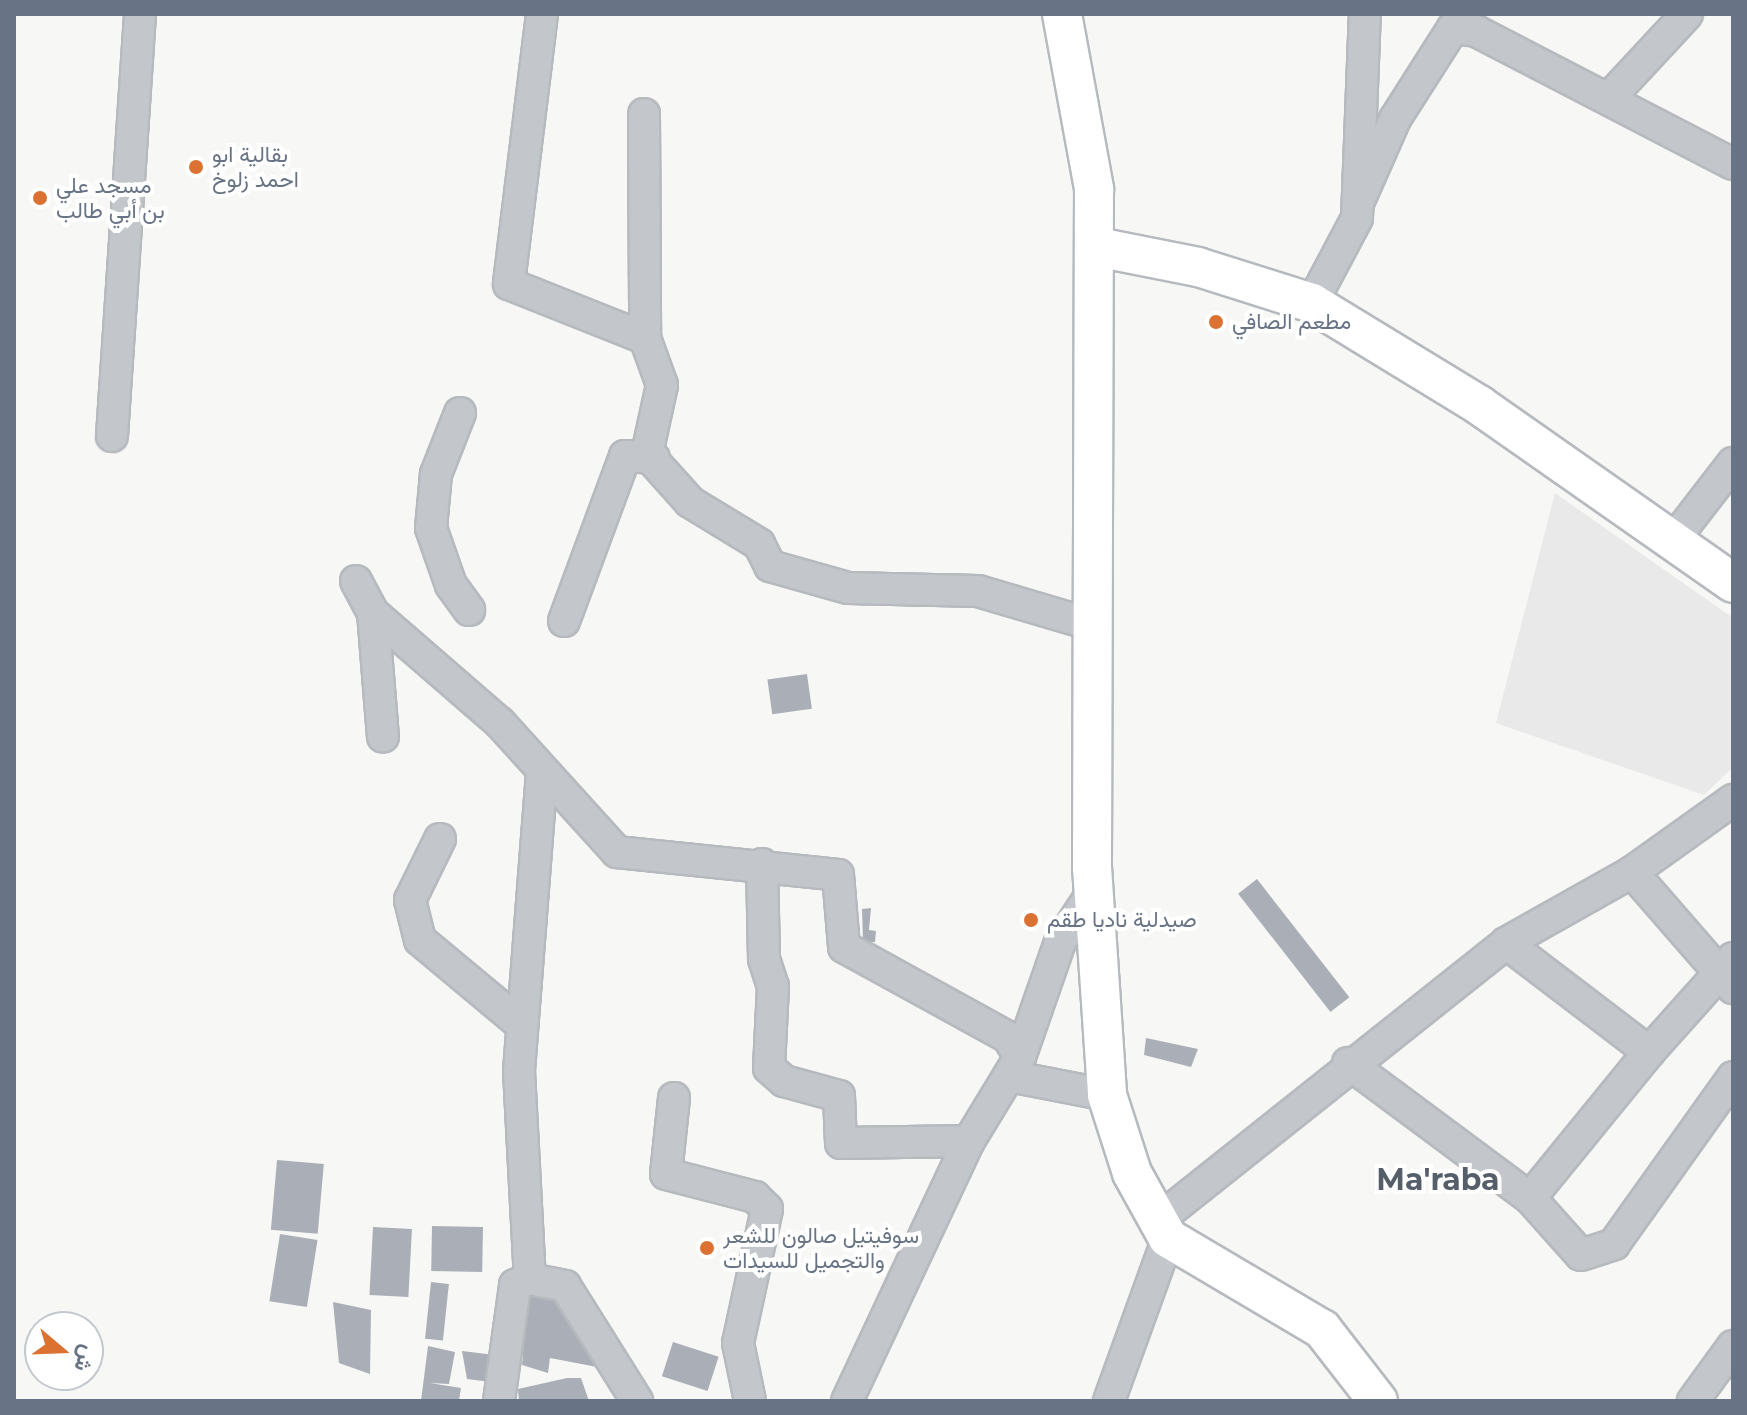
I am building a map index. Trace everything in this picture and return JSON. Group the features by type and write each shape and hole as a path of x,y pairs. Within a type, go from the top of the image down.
{"main road":[{"path":"1062,14 1094,189 1097,247 1093,892 1107,1095 1132,1173 1162,1230 1322,1329 1378,1401"},
{"path":"1097,247 1198,267 1312,303 1401,353 1675,538 1733,583"}],"street":[{"path":"112,436 140,14"},
{"path":"542,14 509,284 645,338"},
{"path":"1358,203 1365,14"},
{"path":"1610,97 1687,14"},
{"path":"1312,303 1342,255 1358,203 1395,119 1459,21 1610,97 1733,164"},
{"path":"644,114 645,338 662,385 647,454 654,458 690,502 759,544 770,566 848,588 978,591 1096,626"},
{"path":"460,413 436,474 431,528 451,585 469,610"},
{"path":"564,621 625,456 654,458"},
{"path":"1675,538 1733,463"},
{"path":"356,581 373,613 500,723 617,852 762,864 838,875 844,947 1008,1037 1014,1066"},
{"path":"373,613 383,737"},
{"path":"530,1279 521,1207 522,1025 542,772"},
{"path":"1109,1401 1162,1230 1348,1063 1506,943 1632,872 1728,810"},
{"path":"440,839 410,900 420,940 522,1025"},
{"path":"762,864 764,959 773,986 769,1068 784,1081 839,1096 841,1143 969,1141"},
{"path":"1530,1198 1649,1052 1729,973 1632,872"},
{"path":"847,1401 969,1141 1014,1066 1060,942 1093,892"},
{"path":"1506,943 1649,1052"},
{"path":"1348,1063 1530,1198 1581,1255 1614,1244 1733,1077"},
{"path":"1014,1066 1107,1095"},
{"path":"674,1098 666,1174 755,1197 767,1209 738,1343 750,1401"},
{"path":"499,1401 515,1285 530,1279 565,1286 637,1401"},
{"path":"1693,1401 1733,1346"}],"shaded area":[{"path":"1555,493 1733,618 1733,767 1704,795 1496,723"}],"building":[{"path":"807,674 812,709 772,714 767,680"},
{"path":"1257,879 1349,997 1330,1012 1238,894"},
{"path":"871,908 869,930 876,931 875,942 863,942 862,909"},
{"path":"1146,1038 1198,1049 1191,1067 1144,1055"},
{"path":"277,1160 324,1164 318,1234 271,1230"},
{"path":"432,1226 483,1227 482,1272 431,1271"},
{"path":"373,1227 412,1229 408,1297 369,1295"},
{"path":"280,1234 318,1240 307,1307 269,1301"},
{"path":"431,1282 449,1284 443,1341 425,1339"},
{"path":"528,1291 562,1291 597,1367 550,1358 548,1373 522,1365"},
{"path":"333,1302 371,1310 370,1374 339,1363"},
{"path":"673,1342 719,1357 708,1391 662,1376"},
{"path":"428,1346 455,1352 449,1384 430,1383 461,1388 459,1401 421,1401"},
{"path":"462,1351 495,1355 491,1382 467,1379"},
{"path":"567,1378 581,1378 589,1401 519,1401 518,1389"}],"place":[{"name":"بقالية ابو احمد زلوخ","path":"196,167"},
{"name":"مسجد علي بن أبي طالب","path":"40,198"},
{"name":"مطعم الصافي","path":"1216,322"},
{"name":"صيدلية ناديا طقم","path":"1031,920"},
{"name":"سوفيتيل صالون للشعر والتجميل للسيدات","path":"707,1248"}],"district":[{"name":"Ma'raba","path":"1438,1180"}]}
